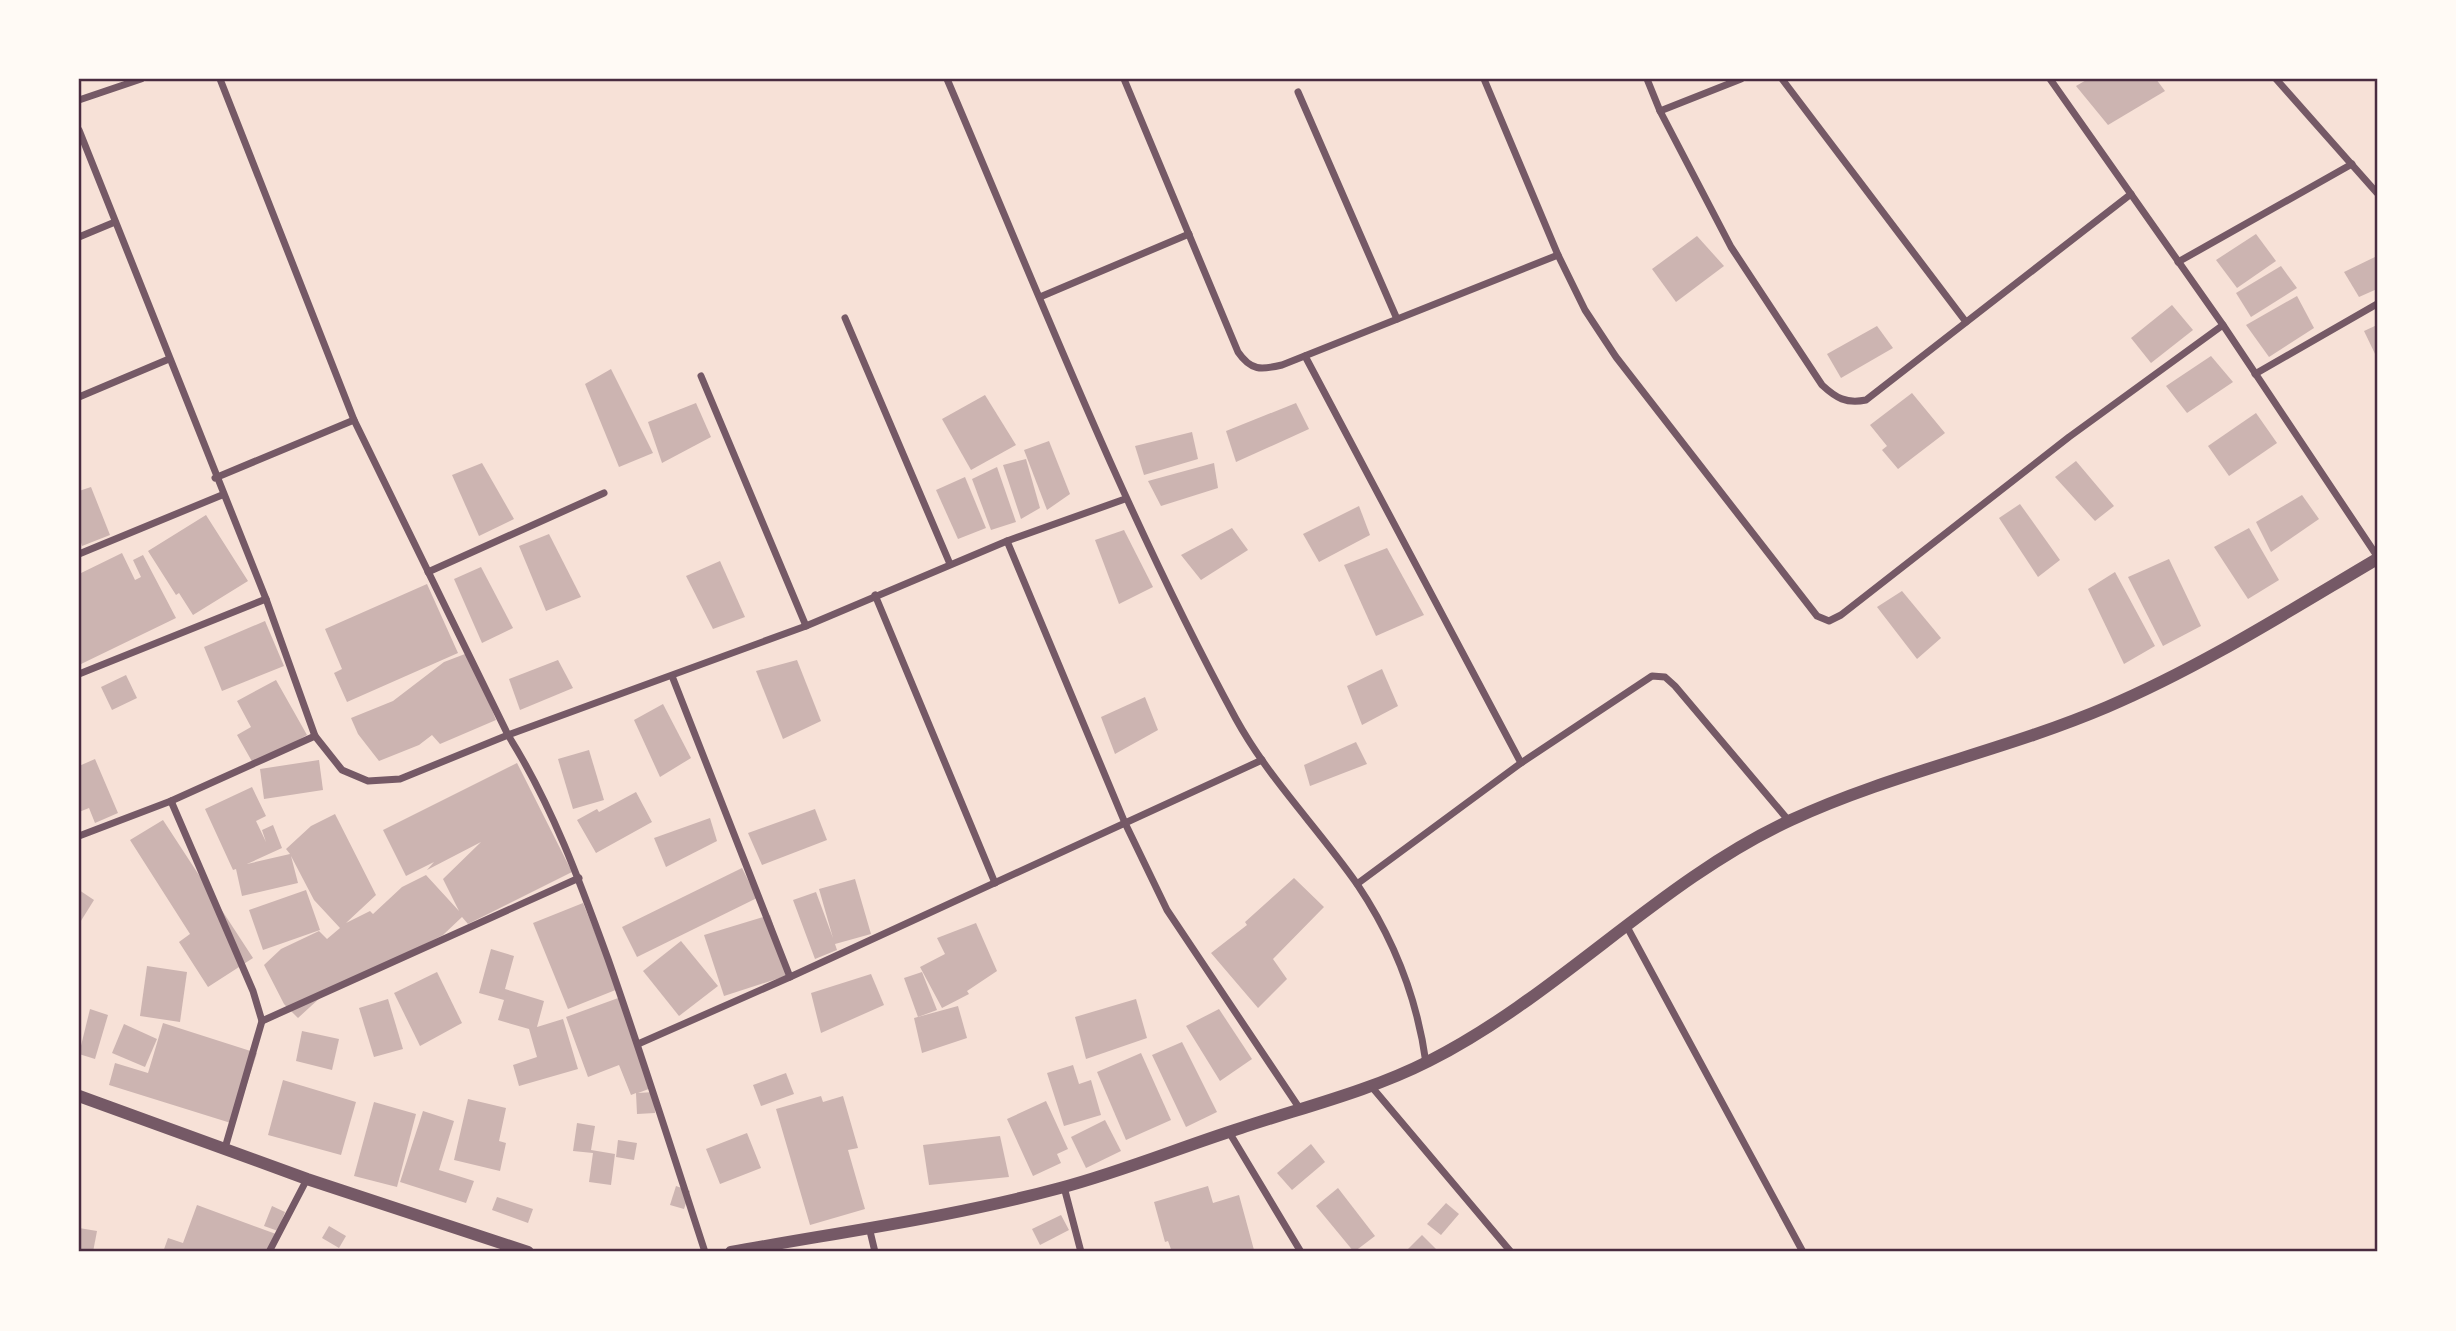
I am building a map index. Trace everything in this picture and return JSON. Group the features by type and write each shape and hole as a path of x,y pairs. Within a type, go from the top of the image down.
{"street":[{"path":"79,100 141,79"},
{"path":"220,79 354,420 508,735 534,776 579,878 638,1044 705,1252"},
{"path":"947,79 1125,499 1237,720 1262,760 1357,884 1392,943 1414,997 1426,1063"},
{"path":"1124,79 1238,352 1247,365 1260,370 1305,356 1558,255"},
{"path":"1484,79 1558,255 1585,310 1616,357 1817,616 1829,621 1841,615 2069,437 2223,325"},
{"path":"1647,79 1660,111 1731,247 1822,385 1836,398 1851,403 1866,400 2131,194"},
{"path":"1660,111 1741,79"},
{"path":"1783,79 1966,322"},
{"path":"731,1252 977,1208 1064,1187 1370,1086 1426,1063 1481,1032 1626,925 1734,852 1788,821 1843,799 2040,733 2109,706 2177,673 2377,557 2223,325 2050,79"},
{"path":"2276,79 2377,193"},
{"path":"1298,92 1397,319"},
{"path":"79,130 215,478 266,599 315,736 342,770 368,781 400,779 508,735 806,626 1007,541 1125,499"},
{"path":"2178,262 2352,164"},
{"path":"79,237 115,222"},
{"path":"1040,297 1189,234"},
{"path":"2255,374 2377,304"},
{"path":"845,318 950,564"},
{"path":"1305,356 1521,763"},
{"path":"79,397 169,359"},
{"path":"701,376 806,626"},
{"path":"215,478 354,420"},
{"path":"428,572 604,493"},
{"path":"79,554 222,495"},
{"path":"1007,541 1125,823 1167,910 1300,1109"},
{"path":"875,595 995,883"},
{"path":"79,674 266,599"},
{"path":"672,676 790,977"},
{"path":"1357,884 1521,763 1652,676 1665,677 1788,821"},
{"path":"79,836 171,802 315,736"},
{"path":"638,1044 1262,760"},
{"path":"171,802 253,991 262,1021 225,1148"},
{"path":"262,1021 579,878"},
{"path":"1626,925 1803,1252"},
{"path":"1370,1086 1511,1252"},
{"path":"79,1096 307,1178 527,1252"},
{"path":"1229,1132 1301,1252"},
{"path":"269,1252 307,1178"},
{"path":"1064,1187 1081,1252"},
{"path":"869,1227 875,1252"}],"building":[{"path":"2088,79 2156,79 2165,91 2108,125 2076,86"},
{"path":"2256,234 2276,261 2237,288 2216,260"},
{"path":"1697,236 1724,266 1676,302 1652,269"},
{"path":"2377,256 2377,289 2359,297 2344,272"},
{"path":"2281,266 2297,288 2251,317 2236,293"},
{"path":"2297,296 2314,328 2269,357 2246,325"},
{"path":"2172,305 2193,330 2151,363 2131,338"},
{"path":"2377,325 2377,358 2364,331"},
{"path":"1877,326 1893,348 1841,378 1827,354"},
{"path":"2211,356 2233,382 2187,413 2166,386"},
{"path":"611,369 653,453 619,467 585,384"},
{"path":"1912,393 1945,433 1898,469 1882,450 1887,446 1870,425"},
{"path":"985,395 1016,445 971,470 942,419"},
{"path":"696,403 711,437 662,463 648,422"},
{"path":"1296,403 1309,429 1236,462 1226,431"},
{"path":"2256,413 2277,443 2229,476 2208,446"},
{"path":"1192,432 1198,459 1144,475 1135,446"},
{"path":"1049,441 1070,494 1047,510 1024,450"},
{"path":"1026,459 1040,508 1021,519 1003,465"},
{"path":"2076,461 2114,506 2095,521 2055,477"},
{"path":"482,463 514,519 479,536 452,475"},
{"path":"1214,463 1218,488 1161,506 1148,481"},
{"path":"997,467 1016,522 991,530 972,479"},
{"path":"965,477 986,528 958,539 936,490"},
{"path":"91,487 110,535 82,546 79,536 79,491"},
{"path":"2302,495 2319,519 2271,552 2256,522"},
{"path":"2020,504 2060,560 2038,577 1999,518"},
{"path":"1359,506 1370,535 1319,562 1303,534"},
{"path":"206,515 248,581 193,615 179,593 176,595 148,551"},
{"path":"1232,528 1248,550 1201,580 1181,555"},
{"path":"2249,528 2279,580 2248,599 2214,547"},
{"path":"1124,530 1153,587 1119,604 1095,540"},
{"path":"549,534 581,597 546,611 519,546"},
{"path":"1387,548 1424,615 1376,636 1344,565"},
{"path":"122,553 135,580 141,577 133,560 143,555 176,618 79,665 79,574"},
{"path":"2169,559 2201,626 2163,646 2128,577"},
{"path":"720,561 745,617 713,629 686,576"},
{"path":"481,567 513,628 482,643 454,579"},
{"path":"2115,572 2155,646 2124,664 2088,589"},
{"path":"427,584 458,653 347,702 334,673 342,669 325,629"},
{"path":"1902,591 1941,638 1917,659 1877,607"},
{"path":"265,621 284,666 222,691 204,647"},
{"path":"465,654 474,666 496,720 440,744 432,735 419,745 379,761 358,734 351,718 393,701 444,662"},
{"path":"558,660 573,688 520,710 509,679"},
{"path":"797,660 821,721 783,739 756,671"},
{"path":"1382,669 1398,706 1362,725 1347,686"},
{"path":"126,675 137,698 112,710 101,687"},
{"path":"276,680 307,735 254,765 237,735 251,727 237,701"},
{"path":"1145,697 1158,730 1115,754 1101,717"},
{"path":"663,704 691,758 660,777 634,720"},
{"path":"1356,742 1367,764 1310,786 1304,765"},
{"path":"589,750 604,800 573,809 558,759"},
{"path":"95,759 118,813 95,823 89,808 79,812 79,766"},
{"path":"319,760 323,790 264,799 260,769"},
{"path":"517,763 572,872 468,924 462,917 443,935 322,996 298,1018 284,1004 264,965 281,949 319,931 327,939 340,928 314,900 291,856 298,883 242,896 236,869 233,870 205,809 252,787 266,816 256,821 266,842 262,830 273,825 282,848 247,864 290,854 286,849 311,826 335,814 376,895 346,923 370,911 373,914 402,887 426,875 459,911 443,879 481,842 427,870 434,862 406,876 383,830"},
{"path":"636,792 652,822 596,853 577,820 597,809 599,812"},
{"path":"815,809 827,840 762,865 748,833"},
{"path":"710,818 717,841 666,867 654,838"},
{"path":"163,820 253,958 208,987 179,942 190,934 130,840"},
{"path":"742,868 757,898 637,957 622,927"},
{"path":"1294,878 1324,907 1273,959 1287,979 1258,1008 1211,953 1247,925 1245,922"},
{"path":"855,879 871,934 835,944 837,950 815,959 793,900 816,892 833,938 819,889"},
{"path":"79,890 94,900 79,924"},
{"path":"306,890 320,930 263,950 249,910"},
{"path":"583,903 618,989 568,1009 533,923"},
{"path":"770,915 789,975 724,996 704,935"},
{"path":"976,923 997,971 967,991 969,994 942,1008 920,967 945,954 937,938"},
{"path":"681,941 718,986 679,1016 643,971"},
{"path":"491,949 514,956 505,989 544,1001 537,1027 563,1019 578,1069 519,1086 513,1065 537,1057 529,1029 498,1020 504,1000 479,993"},
{"path":"147,966 187,972 180,1022 140,1016"},
{"path":"437,972 462,1023 420,1046 394,993"},
{"path":"922,972 937,1010 918,1017 904,978"},
{"path":"871,974 884,1005 821,1033 811,993"},
{"path":"621,997 654,1087 638,1093 654,1092 655,1113 637,1114 636,1093 631,1095 619,1065 588,1077 566,1017"},
{"path":"388,999 403,1049 374,1057 359,1008"},
{"path":"1136,999 1147,1038 1086,1059 1075,1017"},
{"path":"958,1006 967,1038 922,1053 914,1018"},
{"path":"90,1009 108,1015 95,1059 79,1054"},
{"path":"1219,1009 1252,1059 1220,1081 1186,1026"},
{"path":"163,1023 257,1053 234,1124 109,1085 115,1063 148,1073"},
{"path":"124,1024 157,1039 145,1067 112,1053"},
{"path":"302,1031 339,1039 332,1070 296,1061"},
{"path":"1182,1042 1217,1112 1186,1127 1152,1055"},
{"path":"1141,1053 1171,1120 1126,1140 1097,1072"},
{"path":"1073,1065 1079,1084 1091,1080 1101,1115 1064,1126 1047,1073"},
{"path":"786,1073 794,1094 761,1106 753,1085"},
{"path":"283,1080 356,1102 341,1155 268,1135"},
{"path":"821,1096 823,1102 843,1096 858,1148 848,1150 865,1209 810,1225 776,1109"},
{"path":"468,1099 506,1108 499,1141 506,1143 500,1171 454,1160"},
{"path":"1046,1101 1068,1149 1057,1154 1061,1163 1033,1176 1007,1119"},
{"path":"374,1102 416,1114 397,1187 354,1176"},
{"path":"423,1111 454,1121 439,1170 474,1181 466,1203 400,1182"},
{"path":"1105,1120 1121,1151 1086,1168 1071,1137"},
{"path":"577,1123 595,1126 591,1150 615,1154 611,1185 589,1182 593,1153 573,1151"},
{"path":"747,1133 761,1168 720,1184 706,1149"},
{"path":"1000,1136 1009,1177 929,1185 923,1145"},
{"path":"618,1140 637,1143 634,1160 616,1157"},
{"path":"1311,1144 1325,1162 1292,1190 1277,1173"},
{"path":"676,1186 690,1191 684,1209 670,1205"},
{"path":"1208,1186 1213,1203 1239,1195 1254,1250 1172,1252 1168,1241 1165,1242 1154,1202"},
{"path":"1338,1188 1375,1236 1354,1252 1316,1206"},
{"path":"497,1197 533,1209 528,1223 492,1210"},
{"path":"1446,1203 1459,1214 1441,1235 1427,1224"},
{"path":"197,1205 276,1234 269,1252 163,1252 168,1238 183,1243"},
{"path":"272,1206 285,1212 278,1231 264,1226"},
{"path":"1061,1215 1069,1230 1040,1245 1032,1229"},
{"path":"329,1226 346,1236 339,1248 322,1238"},
{"path":"79,1228 97,1231 93,1252 79,1252"},
{"path":"1422,1235 1439,1252 1405,1252"}]}
